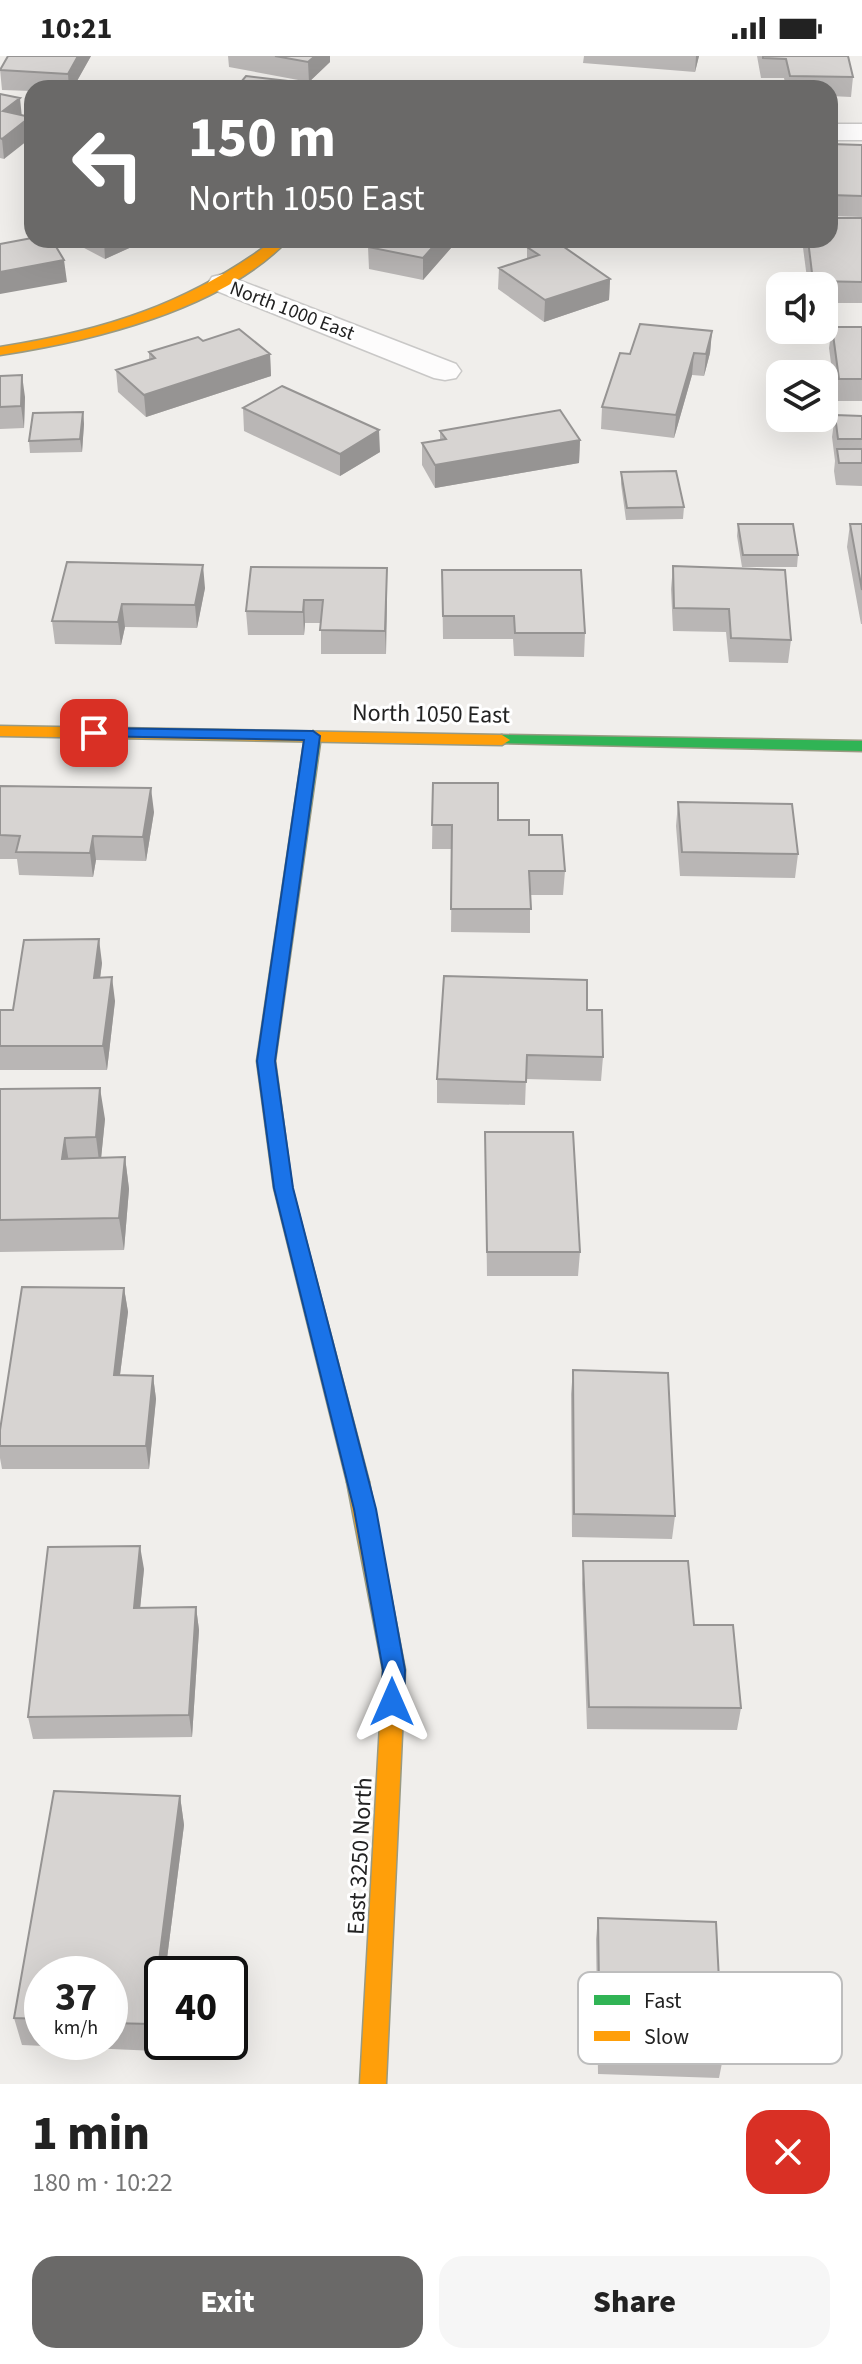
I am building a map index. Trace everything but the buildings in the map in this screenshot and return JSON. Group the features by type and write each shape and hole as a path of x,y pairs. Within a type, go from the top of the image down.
{"street":[{"path":"838,132 862,132"},
{"path":"223,283 271,248"},
{"name":"North 1000 East","path":"0,351 89,335 186,303 223,283 445,371"},
{"name":"North 1050 East","path":"0,731 862,746"},
{"name":"East 3250 North","path":"313,736 266,1061 283,1188 365,1509 394,1670 373,2084"}],"traffic: fast":[{"path":"313,736 266,1061 283,1188 358,1482"},
{"path":"502,740 862,746"}],"traffic: slow":[{"path":"0,351 77,337 150,316 218,284 272,248"},
{"path":"0,731 502,740"},
{"path":"358,1482 394,1670 373,2084"}],"route":[{"path":"94,733 313,736 266,1061 283,1188 365,1509 394,1670 392,1702"}]}
